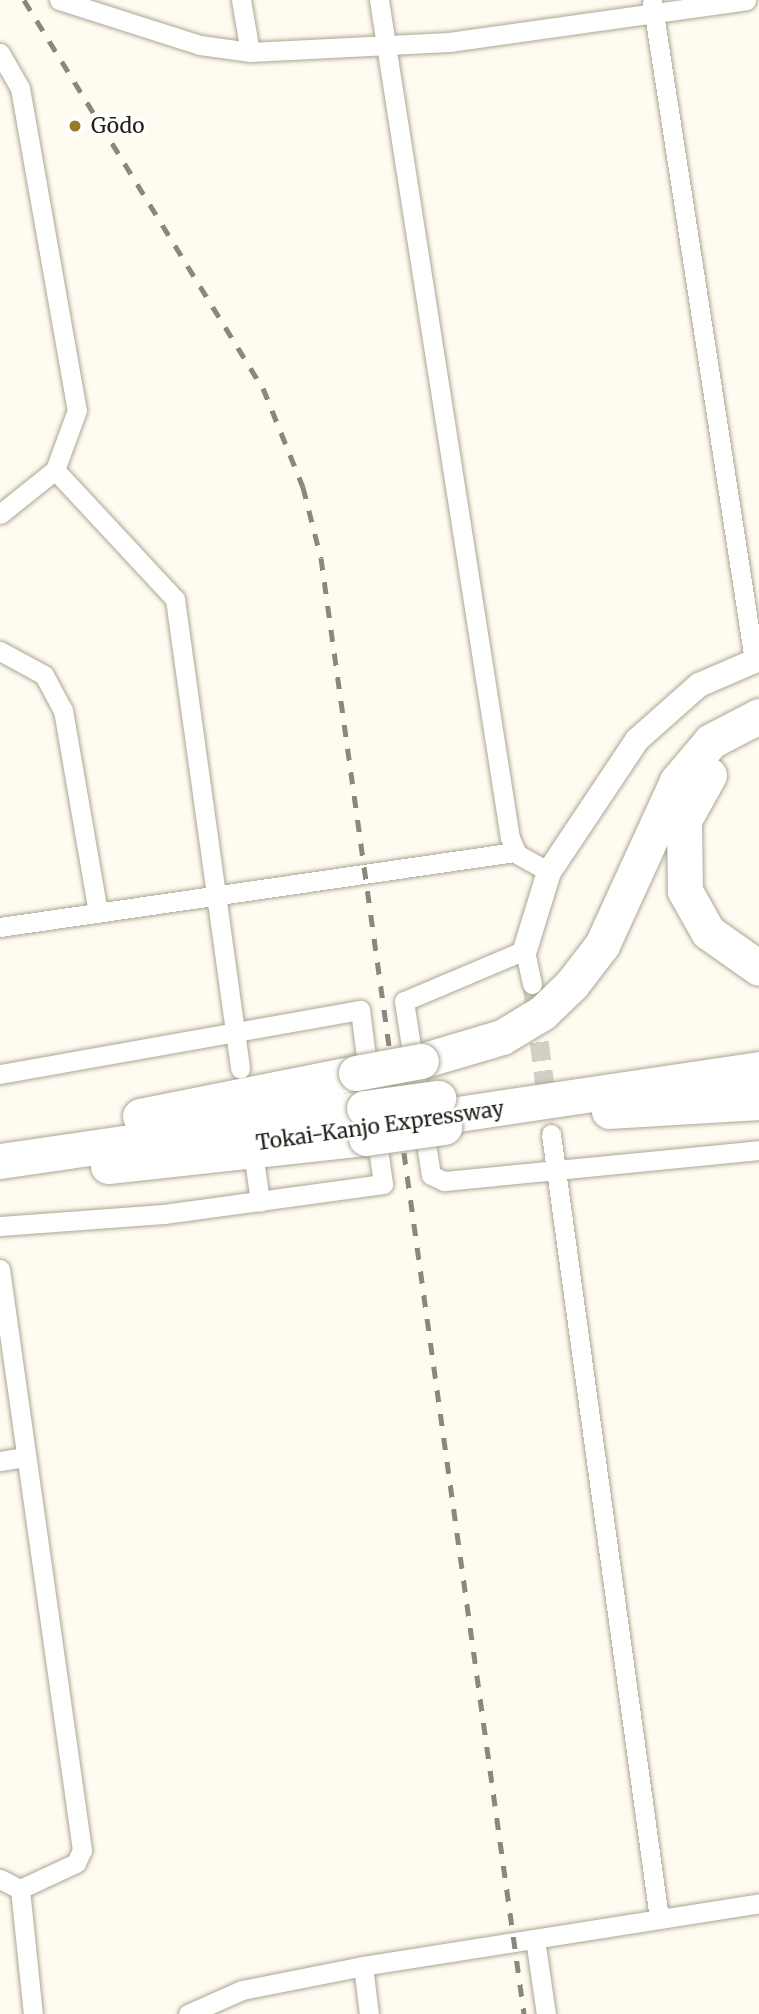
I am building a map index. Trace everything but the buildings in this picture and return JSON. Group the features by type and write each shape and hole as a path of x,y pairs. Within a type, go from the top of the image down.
{"highway":[{"path":"0,1146 421,1060 502,1037 542,1013 572,984 602,945 677,780 711,741 759,716"},
{"path":"759,738 737,748 705,778 680,843 694,911 725,949 759,968"},
{"name":"Tokai-Kanjo Expressway","path":"440,1114 759,1059"},
{"name":"Tokai-Kanjo Expressway","path":"0,1180 759,1069"},
{"path":"440,1114 759,1102"},
{"name":"Tokai-Kanjo Expressway","path":"0,1161 364,1125"}],"street":[{"path":"59,0 200,45 250,52 387,47 653,6 746,0"},
{"path":"241,0 250,52"},
{"path":"379,0 515,852"},
{"path":"531,984 525,950 549,872 656,721 699,685 757,659 653,6"},
{"path":"0,53 20,88 77,410 55,470 0,514"},
{"path":"55,470 175,599 240,1069"},
{"path":"0,651 44,675 63,710 98,912"},
{"path":"0,927 515,852 549,872"},
{"path":"525,950 404,1001 424,1156 431,1175 444,1181 759,1150"},
{"path":"0,1074 360,1010 383,1184 260,1202 0,1226"},
{"path":"551,1134 659,1917"},
{"path":"254,1166 260,1202"},
{"path":"0,1269 82,1850 76,1863 20,1889"},
{"path":"0,1461 26,1457"},
{"path":"0,1879 20,1889"},
{"path":"20,1889 33,2014"},
{"path":"188,2014 242,1990 363,1966 759,1903"},
{"path":"535,1939 546,2014"},
{"path":"363,1966 369,2014"}],"tunnel":[{"path":"532,984 551,1134"}],"railway":[{"path":"24,0 263,388 303,487 321,558 524,2014"}],"place":[{"name":"Gōdo","path":"75,126"}]}
